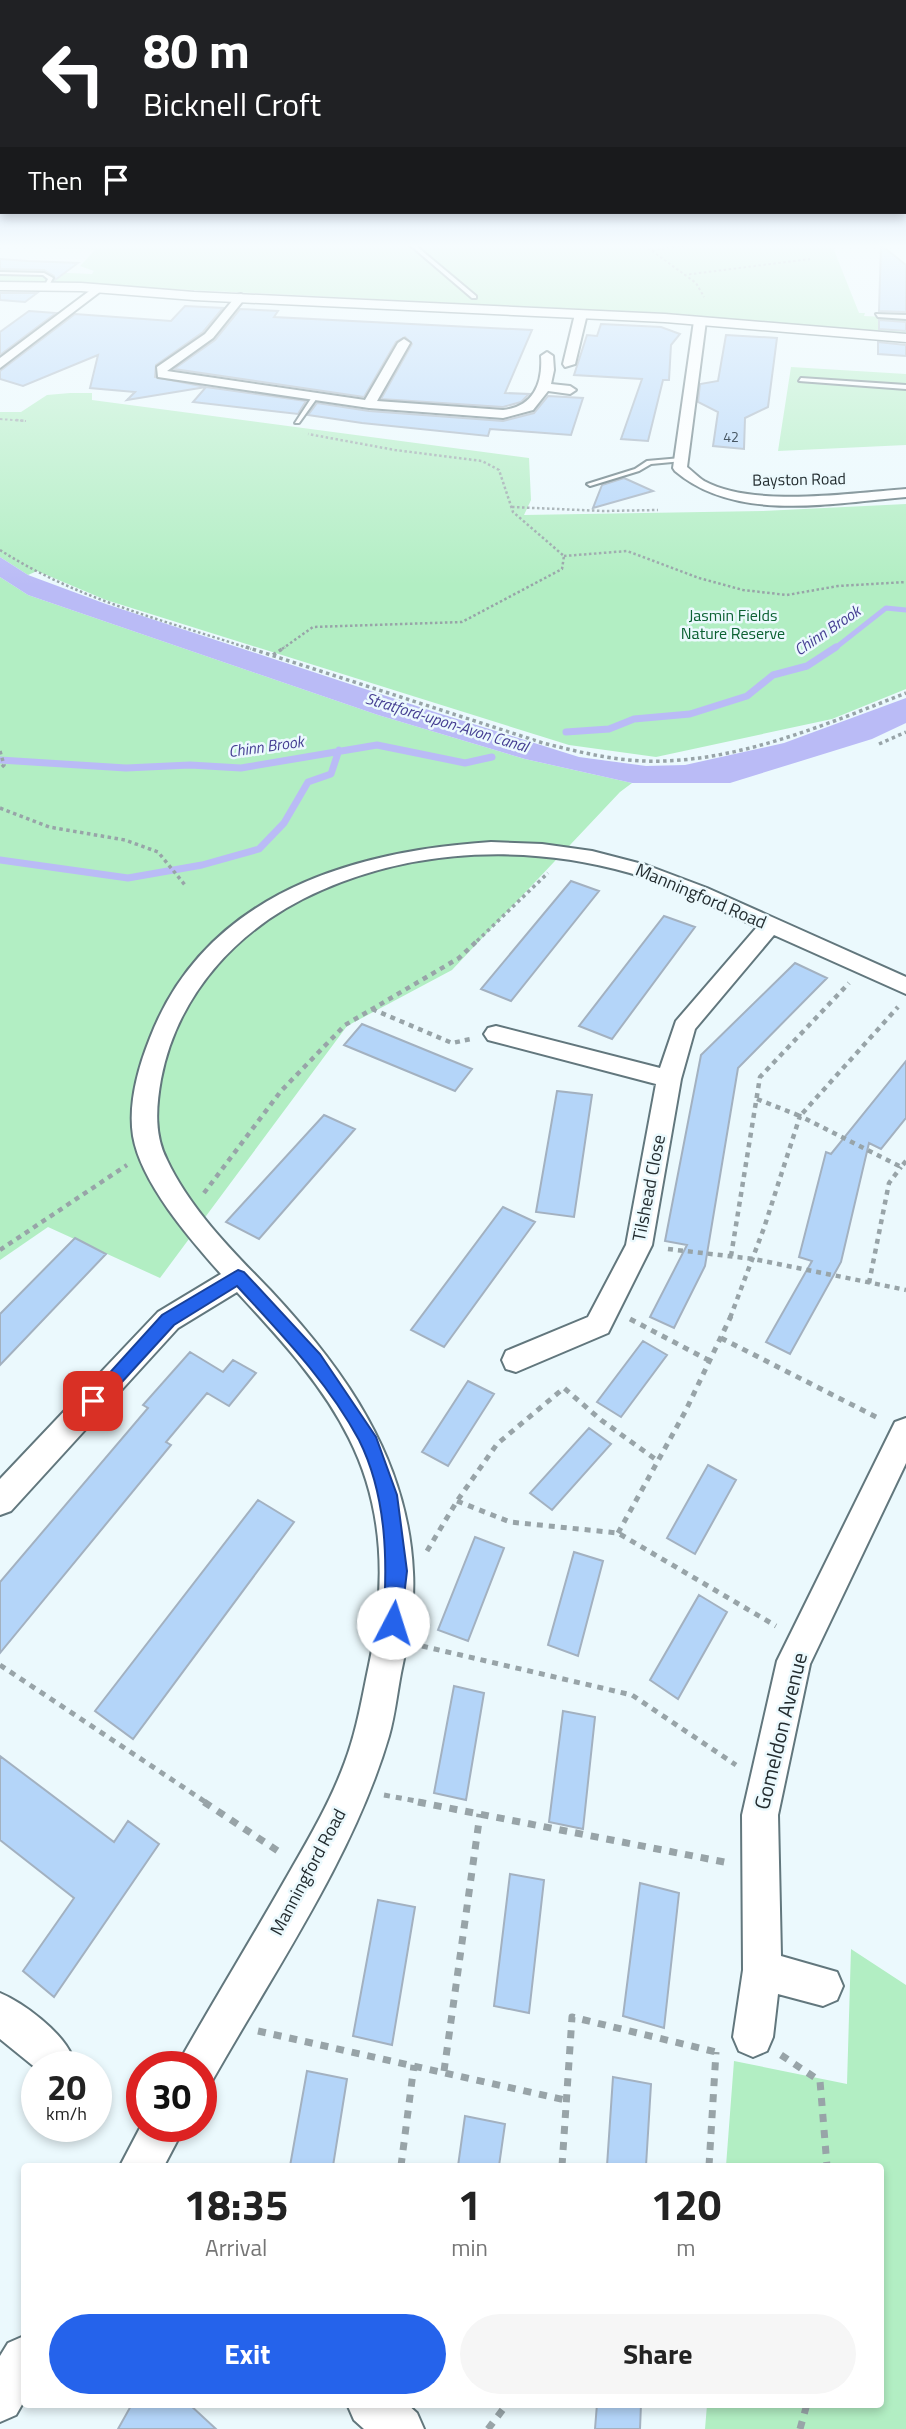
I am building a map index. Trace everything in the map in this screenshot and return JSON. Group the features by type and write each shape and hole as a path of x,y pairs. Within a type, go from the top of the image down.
{"street":[{"path":"175,358 161,370 162,374 314,398 512,413 532,407 544,387 548,370 547,358"},
{"path":"369,404 395,358"},
{"path":"569,364 570,358"},
{"path":"681,460 695,358"},
{"path":"544,387 570,390"},
{"name":"Bayston Road","path":"681,460 680,468 695,482 709,489 746,498 787,500 906,493"},
{"name":"Manningford Road","path":"207,2051 331,1836 371,1738 391,1639 397,1571 387,1495 367,1437 314,1359 238,1277 188,1214 148,1151 148,1075 178,1001 225,942 254,918 295,893 338,875 424,853 456,849 518,848 569,853 638,868 696,891 906,986"},
{"name":"Tilshead Close","path":"516,1360 598,1325 639,1245 669,1079 684,1027 771,925"},
{"path":"496,1034 669,1079"},
{"path":"0,1501 168,1320 238,1277"},
{"name":"Gomeldon Avenue","path":"762,1970 760,1815 794,1661 906,1432"},
{"path":"753,2037 762,1970 824,1986"},
{"path":"0,2013 46,2051"},
{"path":"143,2163 155,2142"},
{"path":"0,2399 21,2364"},
{"path":"375,2408 401,2429"}],"lane":[{"path":"800,380 906,387"},
{"path":"297,422 314,398"},
{"path":"590,484 637,470 649,462 681,460"}],"path":[{"path":"0,419 26,421"},
{"path":"297,422 299,431 312,436 482,461 499,470 513,512 564,556 627,551 699,578 743,590 787,595 838,586 906,582"},
{"path":"512,507 658,510"},
{"path":"0,550 33,571 85,594 543,743 586,753 648,760 681,760 836,721 906,693"},
{"path":"272,655 313,627 462,622 562,569 564,556"},
{"path":"878,744 906,732"},
{"path":"0,751 4,765 0,769"},
{"path":"0,808 49,827 125,841 158,852 185,885"},
{"path":"188,1214 281,1091 345,1025 459,958 569,853"},
{"path":"731,1256 760,1077 864,967"},
{"path":"618,1533 721,1338 754,1259 800,1116 906,998"},
{"path":"372,1009 452,1043 496,1034"},
{"path":"757,1099 800,1116 901,1167"},
{"path":"0,1250 148,1151"},
{"path":"869,1283 889,1183 906,1161"},
{"path":"639,1245 754,1259 906,1290"},
{"path":"607,1307 710,1361"},
{"path":"721,1338 906,1432"},
{"path":"394,1606 457,1501 497,1444 564,1388 601,1420 658,1461"},
{"path":"457,1501 510,1522 618,1533 803,1642"},
{"path":"391,1639 632,1695 766,1785"},
{"path":"0,1665 310,1873"},
{"path":"351,1788 761,1870"},
{"path":"444,2071 480,1814"},
{"path":"562,2163 572,2017 716,2052 753,2037 820,2081 827,2163"},
{"path":"223,2023 565,2100"},
{"path":"709,2163 716,2052"},
{"path":"401,2163 414,2065"},
{"path":"488,2429 504,2408"},
{"path":"800,2429 806,2408"}],"green space":[{"path":"791,367 906,374 906,445 778,451"},
{"name":"Jasmin Fields Nature Reserve","path":"92,393 92,400 529,458 531,500 524,515 763,511 906,504 906,689 832,719 656,757 569,745 106,600 37,571 28,575 0,557 0,412 21,412 47,395"},
{"path":"0,577 28,595 378,715 525,759 632,783 620,792 452,970 347,1026 160,1278 48,1227 0,1260"},
{"path":"851,1949 906,1985 906,2429 705,2429 707,2408 884,2408 884,2163 726,2163 734,2061 847,2084"}],"water":[{"name":"Stratford-upon-Avon Canal","path":"0,557 28,575 106,604 579,757 646,766 685,765 784,743 906,698 906,723 872,739 730,783 632,783 525,759 378,715 28,595 0,577"}],"building":[{"path":"17,358 90,358 23,386 0,379 0,371"},
{"path":"97,358 165,358 156,365 155,377 206,387 127,400 135,392 90,388"},
{"path":"189,358 386,358 364,397 174,369"},
{"path":"404,358 520,358 505,393 529,394 521,402 503,407 381,399"},
{"path":"579,358 670,358 669,380 663,380 648,441 621,439 642,379 574,375"},
{"path":"722,358 774,358 768,407 745,418 744,449 713,446 718,412 698,402 700,384 718,381"},
{"path":"206,387 306,401 298,414 193,402"},
{"path":"548,396 583,398 571,435 490,429 488,436 308,415 317,403 369,411 503,421 534,413"},
{"path":"624,478 653,491 593,508 602,485"},
{"path":"571,881 599,891 511,1001 481,989"},
{"path":"664,916 695,927 612,1039 579,1026"},
{"path":"795,963 827,978 738,1068 705,1266 674,1328 650,1317 687,1245 665,1241 701,1055"},
{"path":"362,1024 472,1069 455,1091 344,1045"},
{"path":"906,1061 906,1118 881,1149 869,1143 841,1262 790,1354 766,1342 812,1261 799,1257 826,1152 831,1154"},
{"path":"557,1091 592,1095 574,1217 536,1212"},
{"path":"324,1115 355,1129 259,1239 226,1222"},
{"path":"503,1207 535,1222 444,1347 411,1330"},
{"path":"75,1238 106,1254 0,1365 0,1314"},
{"path":"643,1341 667,1355 621,1417 597,1402"},
{"path":"190,1352 223,1372 233,1360 256,1373 229,1406 207,1393 166,1442 171,1445 0,1653 0,1582 148,1408 143,1405"},
{"path":"468,1381 494,1394 448,1466 422,1452"},
{"path":"589,1428 611,1444 552,1510 530,1493"},
{"path":"708,1465 736,1480 695,1554 667,1538"},
{"path":"258,1500 294,1522 133,1739 95,1711"},
{"path":"475,1537 504,1548 468,1641 438,1630"},
{"path":"574,1552 603,1561 578,1656 548,1645"},
{"path":"699,1595 727,1612 678,1699 650,1680"},
{"path":"454,1686 484,1693 466,1800 434,1793"},
{"path":"563,1711 595,1717 583,1829 549,1822"},
{"path":"0,1756 114,1842 128,1821 159,1844 54,1997 23,1971 74,1898 0,1840"},
{"path":"510,1874 544,1880 529,2013 494,2006"},
{"path":"640,1883 679,1893 664,2028 623,2016"},
{"path":"378,1900 415,1907 392,2045 353,2036"},
{"path":"307,2071 347,2079 333,2163 291,2163"},
{"path":"613,2077 651,2084 646,2163 607,2163"},
{"path":"465,2116 505,2124 499,2163 458,2163"},
{"path":"130,2408 193,2408 216,2429 118,2429"},
{"path":"597,2408 641,2408 640,2429 595,2429"}],"waterway":[{"name":"Chinn Brook","path":"834,649 886,608 906,610"},
{"name":"Chinn Brook","path":"566,732 609,729 634,719 690,714 747,696 773,675 807,666 836,647"},
{"name":"Chinn Brook","path":"338,752 377,745 465,763 492,757"},
{"name":"Chinn Brook","path":"0,760 126,768 190,765 241,768 338,752"},
{"path":"0,860 128,878 202,865 259,849 284,823 308,782 331,774 338,752"}],"route":[{"path":"93,1401 168,1320 238,1277 314,1359 367,1437 387,1495 397,1571 393,1623"}]}
